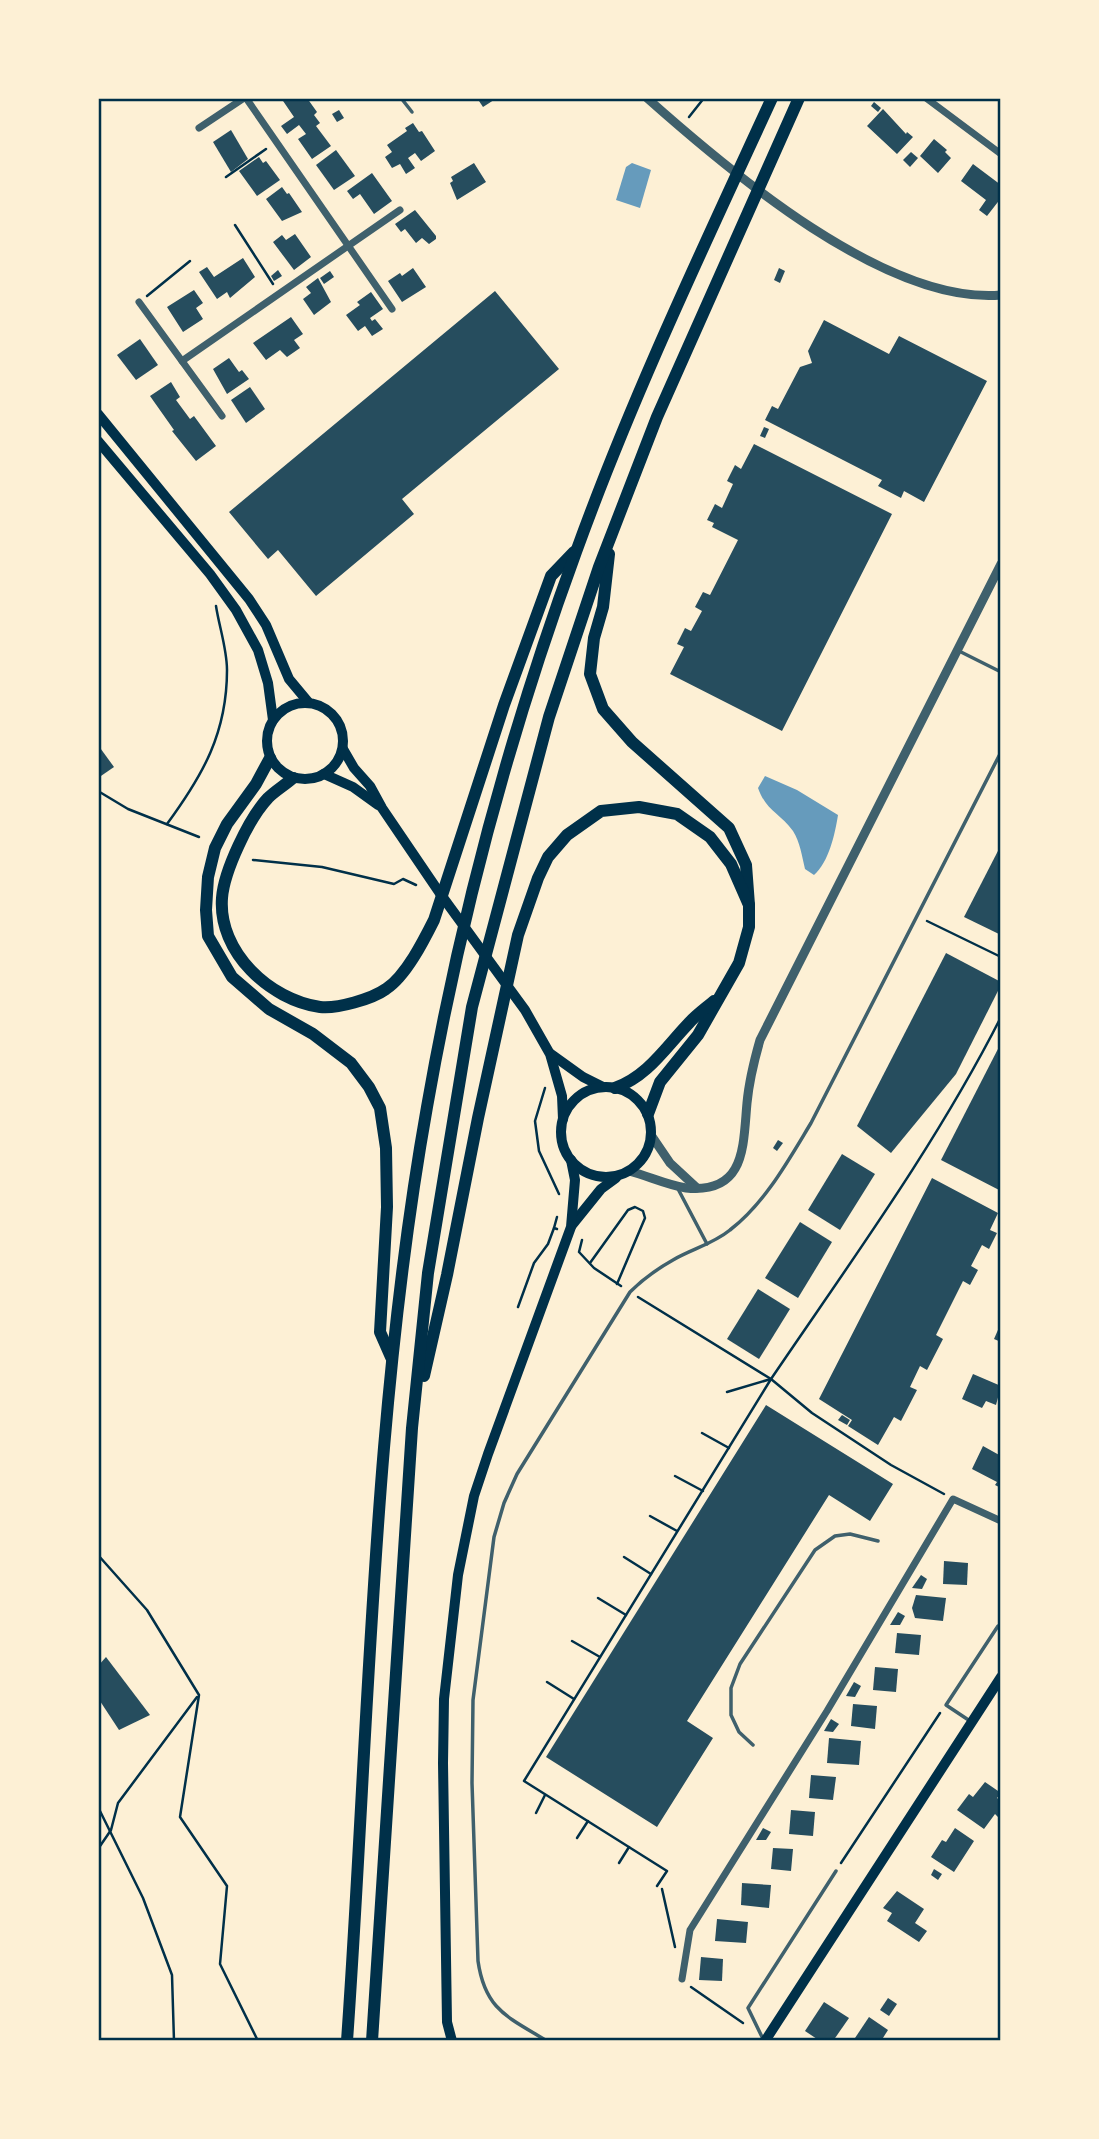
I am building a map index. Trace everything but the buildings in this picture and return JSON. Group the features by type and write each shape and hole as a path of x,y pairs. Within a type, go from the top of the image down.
{"highway":[{"path":"348,2041 391,1357 411,1204 450,987 505,770 537,664 576,550 675,311 772,98"},
{"path":"372,2041 412,1427 428,1273 472,1007 550,717 612,533 657,417 799,98"},
{"path":"612,533 603,607 594,638 590,674 603,709 632,742 729,828 746,865 750,905 749,928 739,963 698,1035 660,1082 648,1114"},
{"path":"293,778 267,800 241,841 226,872 221,900 224,929 239,956 259,979 289,998 321,1007 347,1005 387,989 419,952 434,920 504,705 551,576 576,550"},
{"path":"270,758 227,824 215,848 208,877 208,936 232,977 269,1009 313,1034 351,1063 369,1087 380,1108 386,1148 387,1208 380,1332 391,1357"},
{"path":"412,1427 447,1275 518,935 538,877 548,857 568,835 601,811 639,807 677,814 710,836 731,864 750,905"},
{"path":"609,1088 632,1082 646,1071 691,1021 720,997"}],"main road":[{"path":"98,414 249,599 266,625 289,679 309,703"},
{"path":"98,441 210,574 236,610 258,650 268,683 273,720"},
{"path":"343,749 333,768 324,774 304,780 293,778 270,758 268,732 273,720 289,706 309,703 324,708 338,722 342,731 343,749 354,768 370,786 439,892 525,1010 550,1054 562,1096 562,1140 575,1180 569,1230 477,1485 458,1575 444,1699 443,1763 447,2022 452,2041"},
{"path":"324,774 353,786 382,808"},
{"path":"550,1054 583,1077 634,1097 648,1114 652,1135 645,1156 601,1189 569,1230"},
{"path":"563,1119 575,1100 593,1089 609,1088"},
{"path":"570,1160 588,1174 598,1177 624,1173"},
{"path":"764,2041 1001,1677"}],"street":[{"path":"199,128 245,98 392,309"},
{"path":"647,98 722,161 784,208 851,251 915,282 959,293 1001,295"},
{"path":"926,98 1001,154"},
{"path":"182,361 400,210"},
{"path":"139,302 222,416"},
{"path":"624,1173 697,1188 716,1184 729,1177 741,1160 746,1138 750,1072 760,1040 1001,565"},
{"path":"652,1135 670,1163 697,1188"},
{"path":"682,1979 690,1930 827,1711 953,1499 1001,1521"}],"lane":[{"path":"401,98 412,112"},
{"path":"957,650 1001,672"},
{"path":"547,2041 507,2016 489,1998 481,1983 477,1941 472,1783 475,1689 492,1550 504,1503 517,1474 630,1292 644,1278 674,1259 729,1231 750,1212 787,1163 811,1124 1001,752"},
{"path":"676,1185 707,1244"},
{"path":"753,1745 739,1732 731,1715 731,1688 740,1664 815,1550 835,1536 850,1534 878,1541"},
{"path":"972,1722 946,1705 998,1626"},
{"path":"764,2041 748,2008 836,1871"}],"path":[{"path":"680,127 704,98"},
{"path":"226,177 276,142"},
{"path":"235,225 279,294"},
{"path":"139,302 190,261"},
{"path":"167,824 211,756 222,717 227,669 215,599"},
{"path":"98,791 128,809 199,836"},
{"path":"253,860 322,867 394,884 403,880 414,882"},
{"path":"918,916 1001,957"},
{"path":"657,1886 667,1871 523,1782 771,1379 907,1179 969,1080 1001,1017"},
{"path":"545,1087 535,1121 538,1151 562,1199"},
{"path":"590,1264 628,1210 635,1207 643,1211 645,1218 617,1284"},
{"path":"517,1307 534,1263 548,1244 559,1209"},
{"path":"554,1228 569,1230 582,1239 579,1252 617,1284 771,1379 812,1413 891,1465 953,1499"},
{"path":"727,1392 771,1379"},
{"path":"702,1433 729,1448"},
{"path":"675,1476 703,1491"},
{"path":"650,1516 677,1531"},
{"path":"98,1555 147,1610 198,1695 180,1817 228,1886 220,1964 258,2041"},
{"path":"624,1557 651,1574"},
{"path":"598,1598 626,1615"},
{"path":"572,1641 600,1657"},
{"path":"547,1682 575,1699"},
{"path":"98,1849 111,1830 118,1803 198,1695"},
{"path":"836,1871 946,1705"},
{"path":"536,1813 545,1795"},
{"path":"98,1807 143,1898 172,1975 174,2041"},
{"path":"577,1838 587,1821"},
{"path":"619,1863 629,1847"},
{"path":"662,1889 676,1954"},
{"path":"682,1979 714,2004 742,2021 764,2041"}],"water":[{"path":"632,163 651,170 640,208 616,200 626,167"},
{"path":"765,776 797,790 838,815 827,855 814,875 805,869 793,831 761,796 758,788"}]}
